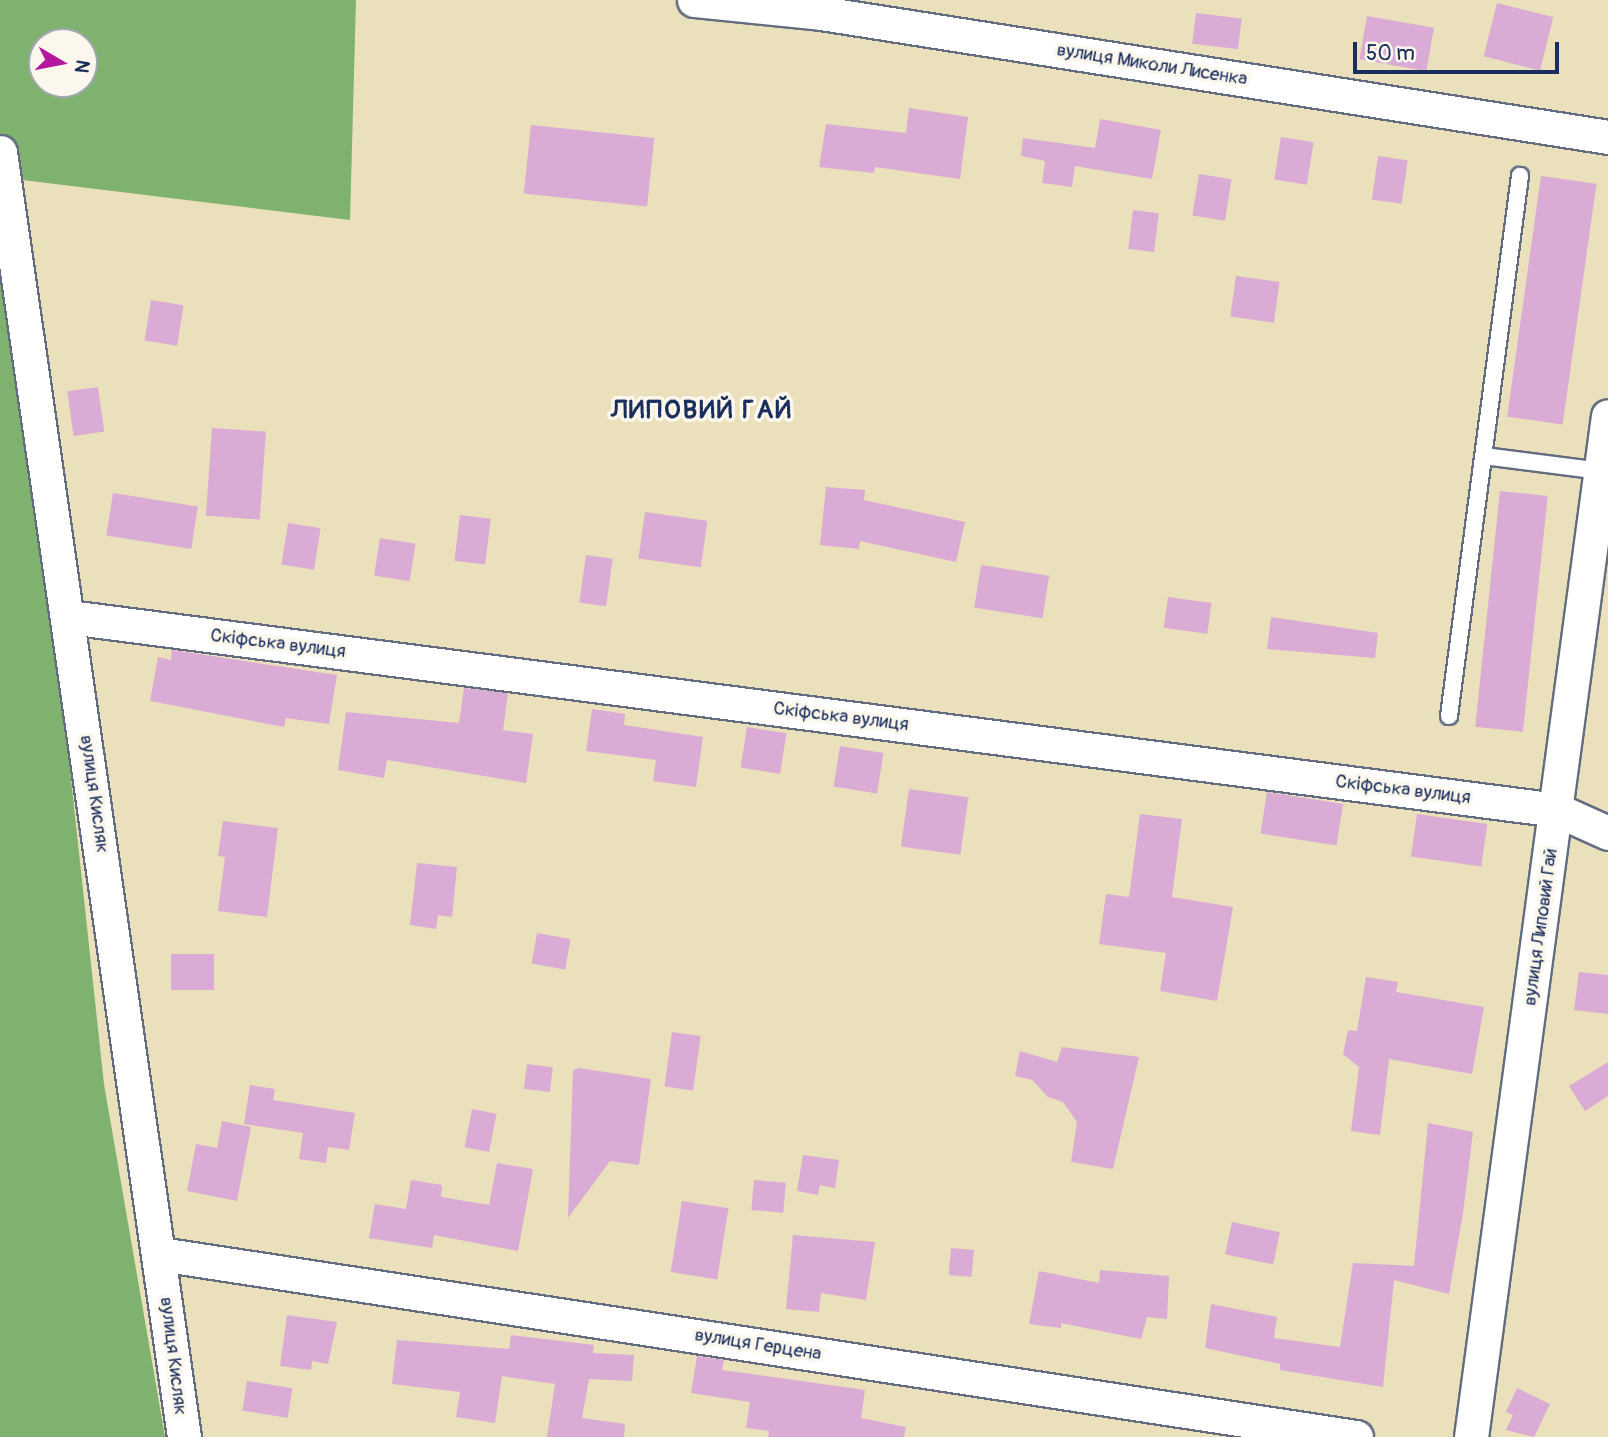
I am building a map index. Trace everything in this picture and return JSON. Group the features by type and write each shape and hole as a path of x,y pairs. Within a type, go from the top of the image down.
{"street":[{"name":"вулиця Миколи Лисенка","path":"694,0 821,13 1608,137"},
{"name":"вулиця Кисляк","path":"0,152 69,617 184,1437"},
{"name":"вулиця Липовий Гай","path":"1471,1437 1608,416"},
{"name":"Скіфська вулиця","path":"69,617 1557,810 1608,833"},
{"name":"вулиця Герцена","path":"160,1254 1356,1437"}],"lane":[{"path":"1449,716 1520,176"},
{"path":"1483,456 1601,471"}],"green space":[{"path":"0,0 356,0 350,220 6,178 104,1084 165,1437 0,1437"}],"building":[{"path":"1497,3 1553,17 1540,70 1484,56"},
{"path":"1196,13 1242,19 1238,49 1192,44"},
{"path":"1367,16 1434,28 1426,71 1359,59"},
{"path":"909,108 968,117 960,179 875,167 874,173 819,167 826,124 906,133"},
{"path":"1100,119 1161,130 1152,179 1075,166 1072,187 1042,183 1045,161 1021,156 1023,138 1095,148"},
{"path":"531,125 654,138 647,207 524,194"},
{"path":"1281,137 1314,142 1307,185 1274,179"},
{"path":"1378,156 1408,160 1402,204 1372,200"},
{"path":"1199,174 1232,179 1225,221 1192,215"},
{"path":"1541,176 1596,184 1563,424 1507,417"},
{"path":"1133,210 1159,213 1154,252 1128,249"},
{"path":"1236,276 1280,282 1274,323 1230,317"},
{"path":"151,300 184,305 177,346 145,340"},
{"path":"98,387 104,432 74,436 67,391"},
{"path":"212,428 266,432 260,520 206,516"},
{"path":"826,487 865,490 864,500 965,522 956,562 860,541 859,549 820,545"},
{"path":"1500,491 1548,496 1523,732 1475,727"},
{"path":"113,493 198,506 191,549 106,535"},
{"path":"645,512 707,521 701,567 638,559"},
{"path":"460,515 491,519 485,564 454,561"},
{"path":"288,523 321,528 314,570 281,564"},
{"path":"380,538 416,544 410,581 374,576"},
{"path":"586,555 613,559 606,606 579,603"},
{"path":"981,565 1049,576 1042,618 974,607"},
{"path":"1168,597 1212,603 1207,634 1164,628"},
{"path":"1271,617 1378,633 1375,658 1267,649"},
{"path":"172,650 337,675 329,724 286,718 284,727 150,701 158,657 171,660"},
{"path":"464,688 508,693 503,730 533,734 526,783 387,760 384,778 338,770 346,712 459,723"},
{"path":"592,709 625,714 624,725 703,737 696,787 653,781 656,760 586,751"},
{"path":"747,727 787,733 780,774 741,767"},
{"path":"840,746 883,753 877,793 834,786"},
{"path":"909,789 968,797 960,855 901,846"},
{"path":"1267,792 1343,804 1336,846 1260,833"},
{"path":"1140,814 1182,819 1172,897 1233,907 1217,1001 1160,991 1166,953 1099,944 1106,894 1129,897"},
{"path":"1417,814 1487,824 1481,866 1411,857"},
{"path":"223,821 278,828 267,917 218,911 225,857 218,856"},
{"path":"417,863 457,867 452,917 438,915 436,929 410,925"},
{"path":"537,933 570,939 565,969 532,964"},
{"path":"171,954 214,954 214,990 171,990"},
{"path":"1579,972 1608,975 1608,1014 1574,1010"},
{"path":"1366,977 1398,982 1396,992 1484,1007 1472,1074 1389,1059 1380,1135 1351,1131 1359,1067 1343,1054 1348,1030 1357,1031"},
{"path":"672,1032 701,1036 693,1091 664,1086"},
{"path":"1062,1047 1139,1057 1113,1169 1071,1162 1077,1122 1063,1102 1048,1097 1032,1080 1015,1076 1020,1051 1057,1062"},
{"path":"1608,1062 1608,1096 1585,1111 1569,1086"},
{"path":"527,1064 553,1067 550,1092 524,1089"},
{"path":"579,1068 651,1079 639,1165 610,1161 568,1218 573,1070"},
{"path":"250,1085 275,1089 273,1100 355,1113 349,1150 328,1147 326,1163 299,1159 303,1133 244,1124"},
{"path":"472,1109 497,1114 489,1152 465,1147"},
{"path":"222,1121 251,1127 237,1201 187,1191 196,1144 217,1148"},
{"path":"1428,1123 1473,1132 1463,1213 1449,1294 1394,1280 1383,1387 1280,1370 1280,1364 1205,1348 1211,1304 1277,1317 1274,1338 1340,1347 1353,1263 1414,1266"},
{"path":"803,1155 839,1160 835,1188 820,1185 818,1195 797,1191"},
{"path":"497,1163 533,1169 518,1251 434,1235 432,1248 369,1238 375,1204 406,1209 411,1180 442,1185 441,1197 489,1205"},
{"path":"754,1180 786,1183 783,1213 751,1210"},
{"path":"682,1201 728,1208 717,1279 671,1272"},
{"path":"1232,1222 1280,1232 1273,1264 1225,1254"},
{"path":"793,1235 875,1242 866,1300 821,1293 819,1312 786,1309"},
{"path":"951,1248 974,1250 972,1277 949,1275"},
{"path":"1100,1270 1169,1276 1167,1319 1147,1317 1141,1339 1061,1323 1061,1328 1029,1324 1039,1271 1099,1283"},
{"path":"287,1315 337,1322 328,1364 312,1361 311,1370 280,1366"},
{"path":"511,1335 594,1345 593,1353 634,1355 632,1381 589,1379 582,1418 625,1424 624,1437 547,1437 555,1384 502,1376 495,1423 456,1417 460,1392 392,1384 397,1340 509,1349"},
{"path":"697,1356 724,1360 722,1370 865,1390 861,1418 906,1427 904,1437 768,1437 769,1431 746,1428 750,1402 691,1393"},
{"path":"247,1381 292,1388 288,1418 242,1411"},
{"path":"1517,1388 1550,1404 1534,1437 1506,1430 1513,1415 1506,1412"}],"district":[{"name":"ЛИПОВИЙ ГАЙ","path":"702,411"}]}
